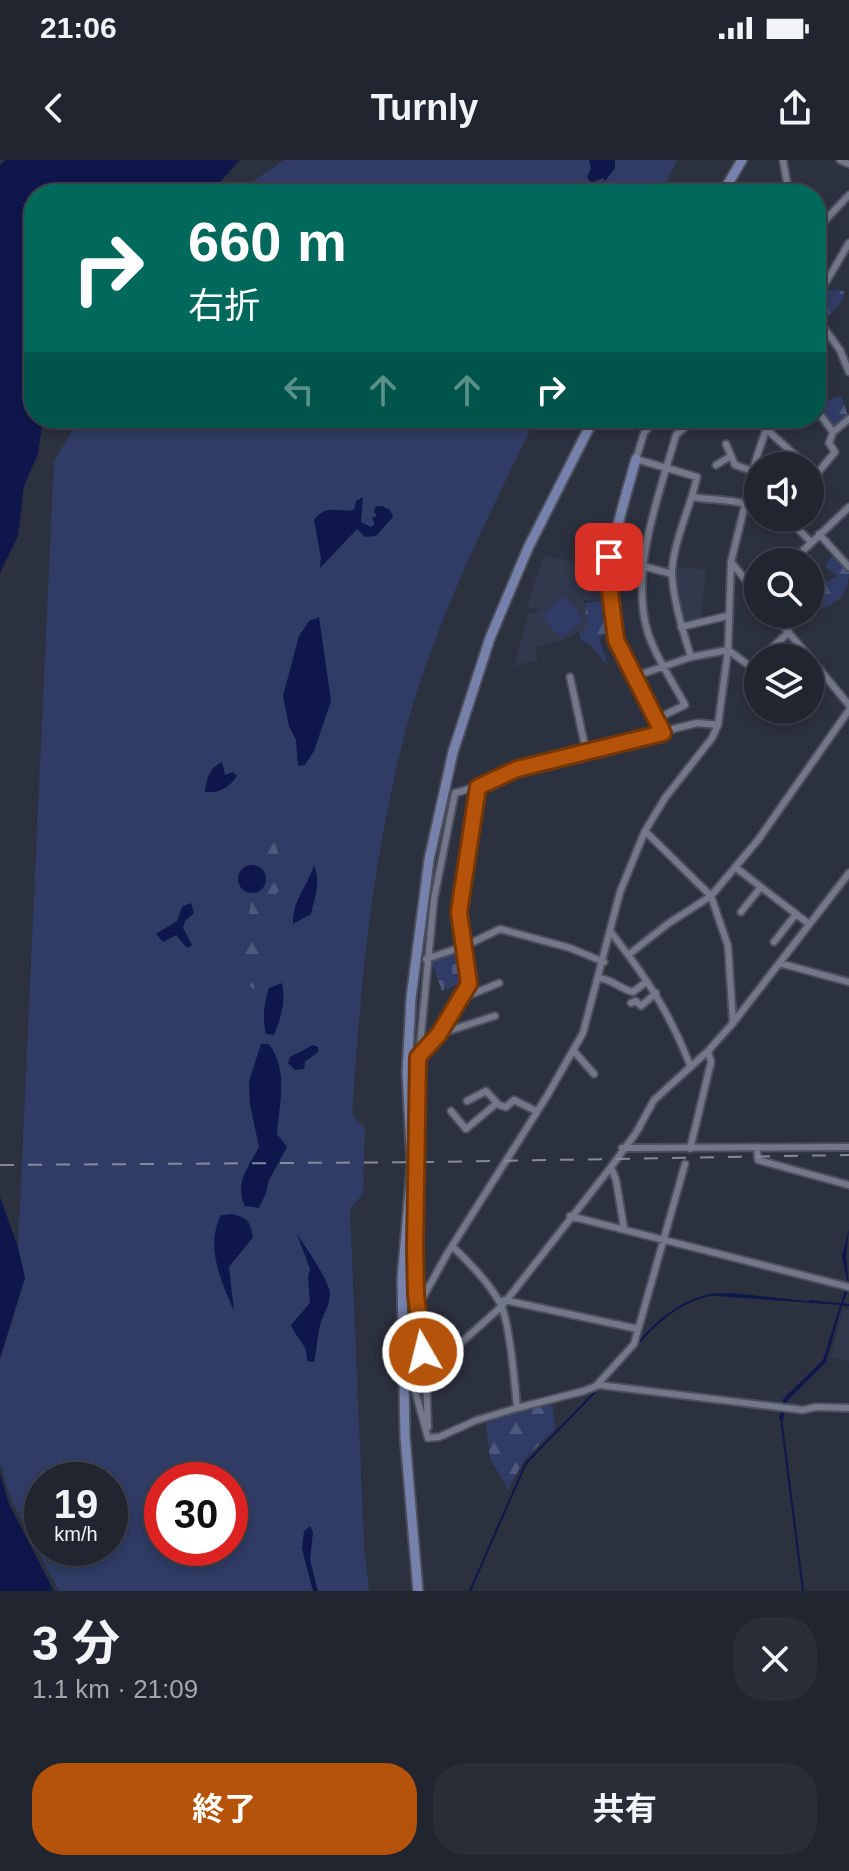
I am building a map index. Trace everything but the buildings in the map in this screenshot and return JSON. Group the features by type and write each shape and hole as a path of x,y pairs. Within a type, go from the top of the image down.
{"street":[{"path":"728,184 742,160"},
{"path":"783,160 787,184"},
{"path":"840,160 849,164"},
{"path":"826,219 849,195"},
{"path":"826,282 849,243"},
{"path":"826,331 840,350 849,372"},
{"path":"840,350 849,346"},
{"path":"824,465 835,452 829,443 833,432 849,419"},
{"path":"826,423 833,432"},
{"path":"418,1591 405,1437 402,1279 412,1157 407,1073 411,998 426,874 443,791 473,687 528,548 589,428"},
{"path":"648,428 636,459 609,557 609,584 616,640 663,733"},
{"path":"656,719 685,705 649,635 644,613 642,566 676,435 682,428"},
{"path":"758,452 765,428 791,452"},
{"path":"726,444 735,465 744,468"},
{"path":"716,465 731,456"},
{"path":"636,459 697,477 672,574 681,627 691,657"},
{"path":"692,497 717,501 730,499 744,503"},
{"path":"805,548 849,507"},
{"path":"403,1356 417,1308 583,1033 627,873 645,831 665,798 712,738 718,725 728,650 731,562 744,512"},
{"path":"801,532 811,542"},
{"path":"819,534 849,567"},
{"path":"609,557 672,574"},
{"path":"731,562 744,578"},
{"path":"681,627 727,616"},
{"path":"785,628 799,644"},
{"path":"776,644 789,632"},
{"path":"633,677 691,657 728,650 744,662"},
{"path":"628,955 711,896 758,840 849,707 824,676"},
{"path":"570,677 586,751"},
{"path":"428,1438 415,1248 418,1057 436,887 455,793 478,787 517,769 586,751 697,723 718,725"},
{"path":"418,1057 439,1034 466,994 470,977 459,912 478,787"},
{"path":"645,831 711,896 728,946 733,1023"},
{"path":"735,867 809,924"},
{"path":"426,1374 503,1303 611,1167 636,1133 654,1100 708,1051 733,1023 849,873"},
{"path":"741,912 761,887"},
{"path":"774,942 796,914"},
{"path":"426,959 465,946 500,929 570,948 604,962"},
{"path":"610,931 656,993 676,1027 690,1065"},
{"path":"779,963 849,982"},
{"path":"599,978 612,980 633,992 646,982"},
{"path":"466,994 499,983"},
{"path":"631,1003 636,1001 641,1006 656,993"},
{"path":"439,1034 495,1016"},
{"path":"573,1050 594,1074"},
{"path":"690,1149 711,1062 708,1051"},
{"path":"467,1101 486,1091 497,1103 506,1107 514,1100 536,1111"},
{"path":"451,1111 466,1129 497,1103"},
{"path":"622,1148 849,1147"},
{"path":"757,1149 758,1160 849,1185"},
{"path":"428,1438 439,1437 477,1420 599,1385 634,1344 685,1164"},
{"path":"611,1167 624,1228"},
{"path":"570,1216 846,1287"},
{"path":"452,1246 503,1303 517,1408"},
{"path":"503,1303 638,1329"},
{"path":"403,1356 428,1438"},
{"path":"599,1385 803,1410 816,1407 849,1408"}],"shaded area":[{"path":"6,160 240,160 218,184 24,184 24,428 42,428 38,454 24,486 18,536 0,573 0,165"},
{"path":"589,160 615,160 615,168 605,181 603,178 591,183 587,177 591,168"},
{"path":"363,497 361,522 371,527 375,524 372,518 377,516 374,512 376,506 390,510 393,517 376,536 365,537 357,529 320,568 314,520 328,510 354,510 356,501"},
{"path":"544,556 583,563 580,578 606,586 606,599 584,601 588,627 564,640 535,648 537,660 514,666 528,614 538,611 537,607 529,609 528,601"},
{"path":"676,568 706,569 701,620 683,625"},
{"path":"319,617 331,701 314,751 305,765 298,766 296,740 289,726 283,696 299,636 309,621"},
{"path":"222,762 225,775 233,772 237,776 223,789 205,792 209,774"},
{"path":"252,865 262,869 266,879 262,889 252,893 242,889 238,879 242,869"},
{"path":"314,865 317,884 311,914 293,924 295,908"},
{"path":"191,903 194,913 185,921 183,928 192,945 187,948 176,935 163,942 156,934 177,921 182,907"},
{"path":"282,983 283,1003 279,1022 274,1035 266,1034 264,1011 269,988"},
{"path":"261,1044 269,1044 279,1066 281,1088 277,1134 287,1147 269,1180 259,1208 245,1206 241,1190 244,1176 259,1147 250,1104 249,1081"},
{"path":"313,1045 318,1047 318,1052 305,1062 304,1069 295,1070 288,1063 290,1057"},
{"path":"0,1197 18,1247 25,1278 0,1358"},
{"path":"232,1214 247,1221 253,1237 229,1267 234,1311 220,1276 214,1239 221,1215"},
{"path":"849,1229 846,1257 849,1286 843,1304 849,1306 842,1305 826,1362 787,1401 783,1420 779,1419 783,1399 823,1360 840,1305 713,1294 732,1293 841,1305 847,1280 842,1256"},
{"path":"297,1234 322,1274 330,1295 320,1325 314,1362 307,1361 304,1345 291,1325 310,1303 310,1269"},
{"path":"843,1309 849,1310 849,1361 831,1357"},
{"path":"0,1473 9,1504 24,1533 24,1566 41,1566 54,1591 0,1591"},
{"path":"310,1526 313,1532 310,1560 318,1591 313,1591 302,1549 304,1531"}],"green space":[{"path":"284,160 677,160 666,184 249,184"},
{"path":"838,289 844,292 844,299 826,319 826,291"},
{"path":"841,396 849,418 833,429 826,419 826,401"},
{"path":"74,428 531,428 462,574 430,654 404,737 376,878 359,1020 352,1115 365,1128 363,1193 350,1210 364,1545 369,1591 59,1591 46,1566 128,1566 128,1462 24,1462 24,1525 12,1502 0,1463 0,1360 25,1278 18,1247 54,461"},
{"path":"832,556 849,570 842,595 824,607 824,583 838,576 825,567"},
{"path":"564,596 584,619 562,639 541,616"},
{"path":"607,600 611,630 599,638 608,666 589,644 581,640 579,634 587,625 585,603"},
{"path":"272,834 281,861 283,884 256,923 267,959 254,989 235,977 250,908 256,849"},
{"path":"462,950 467,980 442,991 432,962"},
{"path":"552,1400 555,1429 524,1460 508,1490 490,1458 486,1423"}],"waterway":[{"path":"602,1384 666,1316 698,1298 716,1294"},
{"path":"810,1301 849,1305"},
{"path":"470,1591 526,1463 598,1389"},
{"path":"781,1417 803,1591"}],"railway":[{"path":"0,1165 849,1155"}],"route":[{"path":"423,1352 416,1295 415,1248 418,1057 439,1034 466,994 469,984 459,912 478,787 517,769 663,733 616,640 609,557"}]}
